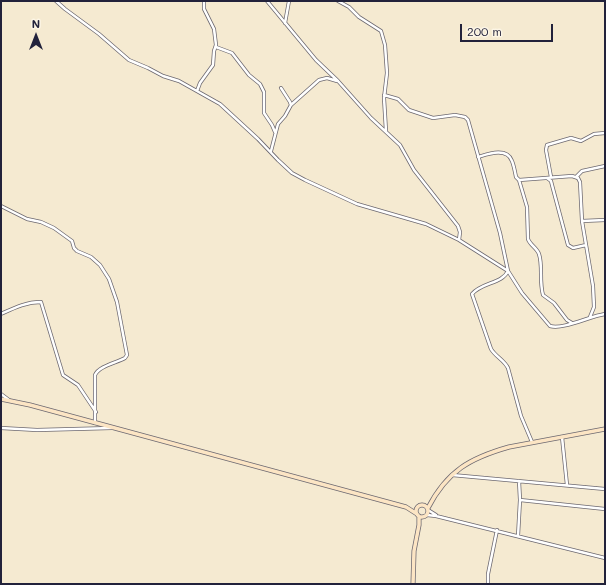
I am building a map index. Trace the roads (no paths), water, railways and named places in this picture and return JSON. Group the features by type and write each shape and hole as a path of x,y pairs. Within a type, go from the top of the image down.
{"main road":[{"path":"1,399 115,428 406,507 418,507 423,505 433,498 452,475 469,461 493,451 532,442 605,429"},
{"path":"419,525 433,498"},
{"path":"423,505 427,512"},
{"path":"406,507 418,515"},
{"path":"413,584 414,551 419,525 416,510 418,507"},
{"path":"418,515 427,512"}],"street":[{"path":"56,1 99,34 129,60 163,76 179,81 220,104 271,151 292,173 357,204 430,225 459,240 508,271"},
{"path":"197,91 200,83 213,65 216,47 215,35 204,9 204,1"},
{"path":"266,1 315,59 371,118 400,145 414,170 458,226 460,232 459,240"},
{"path":"285,23 289,1"},
{"path":"338,1 349,7 381,32 385,45 387,73 384,95 386,132"},
{"path":"216,47 232,53 248,75 260,84 264,92 264,112 275,132"},
{"path":"271,151 278,124 285,116 291,105 319,80 327,78 338,82"},
{"path":"282,88 291,105"},
{"path":"384,95 398,99 409,110 433,118 455,115 465,117 468,120 500,234 508,271 522,293 550,326 561,327 590,317 605,314"},
{"path":"551,177 546,150 547,145 571,138 581,141 594,134 605,133"},
{"path":"478,157 496,152 506,154 512,161 527,207 529,243 538,251 540,256 540,277 543,295 554,303 567,320 572,323"},
{"path":"576,177 582,171 605,166"},
{"path":"519,180 572,176 576,177 580,182 582,221 593,286 594,307 590,317"},
{"path":"546,177 551,181 568,245 572,248 586,245"},
{"path":"1,206 54,228 72,241 74,248 77,251 95,260 105,271 109,279 117,302 127,356 96,372 95,423"},
{"path":"582,221 605,220"},
{"path":"508,271 503,278 488,283 472,294 491,349 508,368 521,416 532,442"},
{"path":"1,314 14,307 41,302 63,375 78,385 96,412"},
{"path":"1,394 11,401"},
{"path":"1,428 38,430 115,428"},
{"path":"562,437 568,485"},
{"path":"452,475 605,489"},
{"path":"518,536 520,481"},
{"path":"520,500 605,509"},
{"path":"427,512 436,516 605,558"},
{"path":"488,584 488,574 497,530"}]}
